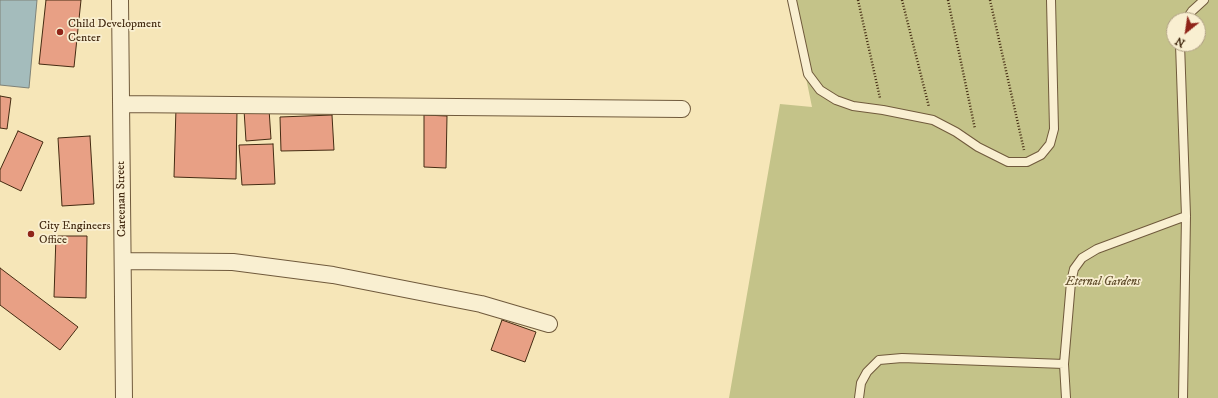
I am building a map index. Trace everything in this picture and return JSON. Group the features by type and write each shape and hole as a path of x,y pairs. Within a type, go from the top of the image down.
{"street":[{"name":"Careenan Street","path":"120,0 124,398"},
{"path":"121,104 682,109"},
{"path":"123,261 233,262 333,275 481,304 549,324"}],"lane":[{"path":"792,0 808,74 820,90 836,100 853,106 883,110 932,120 956,132 978,147 1008,162 1027,162 1041,155 1050,144 1054,129 1051,0"},
{"path":"1191,12 1204,0"},
{"path":"1180,52 1186,216 1183,398"},
{"path":"1066,398 1064,364 1071,282 1074,269 1082,258 1097,249 1186,216"},
{"path":"859,398 861,383 864,377 879,360 902,358 1064,364"}],"path":[{"path":"858,0 883,110"},
{"path":"902,0 932,120"},
{"path":"948,0 978,147"},
{"path":"990,0 1027,162"}],"green space":[{"name":"Eternal Gardens","path":"790,0 1218,0 1218,398 729,398 780,104 812,107"}],"water":[{"path":"0,0 37,0 29,88 0,85"}],"building":[{"name":"Child Development Center","path":"46,0 81,0 74,67 39,64"},
{"path":"0,96 11,98 7,129 0,128"},
{"path":"176,108 237,110 236,179 174,177"},
{"path":"269,109 271,139 246,141 244,110"},
{"path":"332,115 334,150 281,151 280,117"},
{"path":"424,115 447,116 446,168 424,167"},
{"path":"18,131 43,142 21,191 0,181 0,170"},
{"path":"90,136 94,204 62,206 58,138"},
{"path":"273,144 275,184 242,185 239,145"},
{"path":"56,236 87,236 86,298 54,297"},
{"path":"0,268 78,327 60,350 0,305"},
{"path":"502,320 536,332 525,362 491,350"}],"place":[{"name":"Child Development Center","path":"60,32"},
{"name":"City Engineers Office","path":"31,234"}]}
